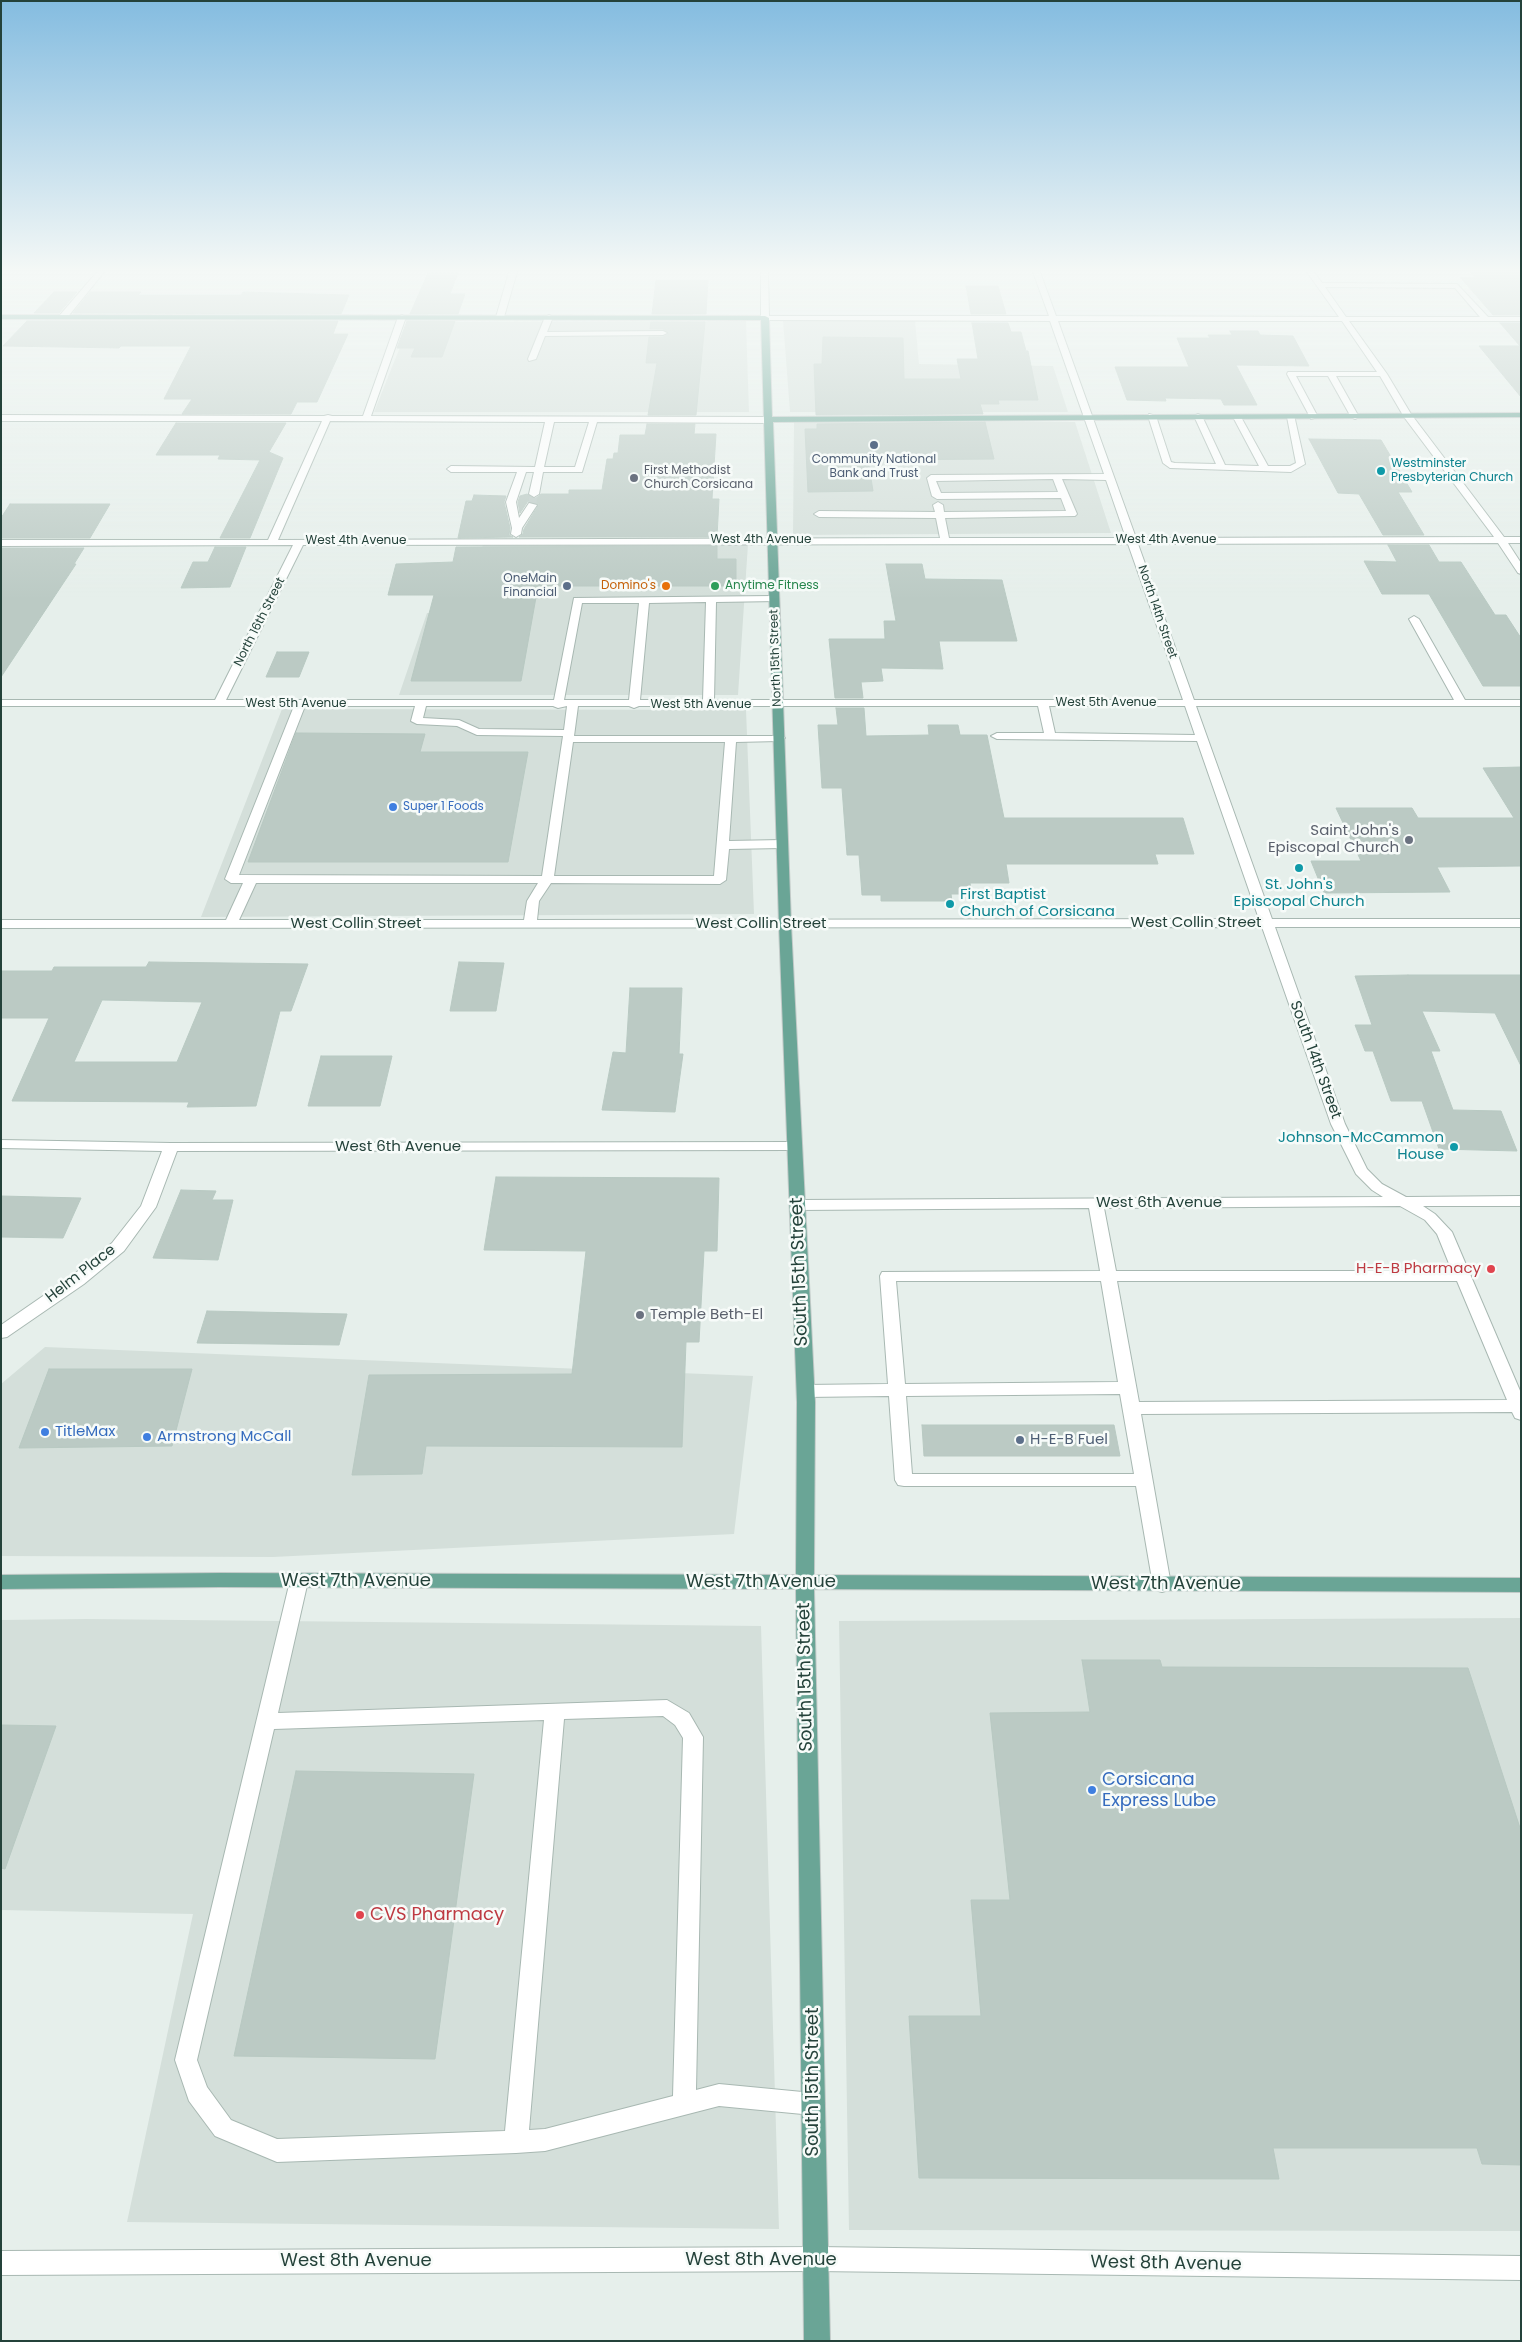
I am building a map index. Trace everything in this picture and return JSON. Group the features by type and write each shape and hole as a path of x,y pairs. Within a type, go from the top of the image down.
{"main road":[{"name":"North 15th Street","path":"767,381 785,924"},
{"path":"769,420 1521,415"},
{"name":"South 15th Street","path":"785,924 805,1391 805,1582 817,2341"},
{"name":"West 7th Avenue","path":"1,1582 1521,1584"}],"street":[{"path":"367,418 380,381"},
{"name":"North 14th Street","path":"1076,381 1267,923"},
{"path":"1295,381 1314,416"},
{"path":"1335,381 1355,417"},
{"path":"1387,381 1407,415 1501,540 1521,570"},
{"path":"1152,416 1167,463 1184,468 1291,469 1302,464 1291,416"},
{"path":"1198,416 1222,468"},
{"path":"1237,416 1265,468"},
{"path":"1,418 769,420"},
{"path":"272,542 328,418"},
{"path":"534,494 537,470 550,419"},
{"path":"451,469 578,470 594,419"},
{"path":"517,528 511,502 522,470"},
{"path":"819,514 1072,514 1056,476"},
{"path":"945,540 937,496 931,478 1110,477"},
{"path":"937,496 1064,495"},
{"path":"514,541 517,528 532,505"},
{"name":"West 4th Avenue","path":"1,543 1521,540"},
{"name":"North 16th Street","path":"219,703 300,541"},
{"path":"708,705 711,599"},
{"path":"558,705 578,600 774,599"},
{"path":"634,705 644,600"},
{"path":"1414,619 1461,703"},
{"name":"West 5th Avenue","path":"1,703 558,705 1521,703"},
{"path":"300,704 231,879 548,878 720,880 731,738"},
{"path":"420,704 417,721 459,722 478,732 569,736 779,738"},
{"path":"1043,704 1050,736"},
{"path":"530,924 533,901 548,878 573,705"},
{"path":"997,736 1202,738"},
{"path":"723,844 782,844"},
{"path":"231,924 251,879"},
{"name":"South 14th Street","path":"1267,923 1338,1124 1361,1171 1377,1187 1430,1217 1444,1232 1519,1410"},
{"name":"West Collin Street","path":"1,924 1521,923"},
{"name":"West 6th Avenue","path":"1,1144 170,1147 795,1146"},
{"name":"Helm Place","path":"1,1333 78,1280 118,1247 148,1207 170,1147"},
{"name":"West 6th Avenue","path":"798,1205 1521,1201"},
{"path":"1096,1204 1162,1584"},
{"path":"1144,1480 904,1480 888,1276 1464,1276"},
{"path":"805,1391 1128,1388"},
{"path":"1132,1408 1519,1410"},
{"path":"299,1581 186,2060 197,2093 223,2128 277,2151 516,2142 545,2140 719,2095 813,2104"},
{"path":"266,1721 667,1708 682,1719 693,1737 684,2105"},
{"path":"516,2142 555,1711"},
{"name":"West 8th Avenue","path":"1,2263 816,2260 1521,2268"}],"shaded area":[{"path":"386,381 748,381 749,412 374,412"},
{"path":"788,381 1058,381 1068,412 790,412"},
{"path":"794,421 1075,422 1111,533 793,535"},
{"path":"483,544 748,544 738,695 399,695 427,613 466,613"},
{"path":"282,709 746,710 754,914 201,917"},
{"path":"45,1347 753,1376 734,1534 273,1557 1,1556 1,1384"},
{"path":"1521,1618 1521,2231 849,2230 839,1621"},
{"path":"86,1619 761,1626 779,2229 127,2222 193,1914 1,1910 1,1620"}],"building":[{"path":"173,381 326,381 317,402 297,402 291,414 182,414 192,399 164,399"},
{"path":"654,381 699,381 696,415 648,415"},
{"path":"815,381 1034,381 1038,400 998,400 999,404 980,404 983,414 816,415"},
{"path":"1120,381 1245,381 1257,405 1224,405 1221,399 1165,398 1166,401 1127,400"},
{"path":"1508,381 1521,381 1521,397"},
{"path":"985,422 994,459 868,460 873,491 808,492 805,429 817,429 817,424"},
{"path":"176,423 286,423 269,452 283,458 250,538 220,538 260,460 218,459 220,455 156,455"},
{"name":"First Methodist Church Corsicana","path":"647,424 695,424 694,434 716,434 712,499 719,499 717,537 519,537 523,534 539,504 528,501 520,513 518,502 520,496 527,494 535,499 541,494 569,494 569,490 602,490 607,459 613,459 614,453 618,453 620,435 645,435"},
{"path":"1309,439 1381,440 1412,492 1398,492 1424,535 1383,535 1359,494 1338,493"},
{"path":"474,495 506,496 504,502 510,528 509,535 513,537 458,538 466,501 472,501"},
{"path":"10,504 110,504 90,538 1,538 1,518"},
{"path":"1388,545 1429,545 1439,562 1461,562 1495,615 1506,615 1521,638 1521,686 1483,686 1429,594 1382,594 1364,561 1397,562"},
{"path":"717,546 717,559 736,559 736,586 538,586 521,681 411,681 434,595 388,595 396,564 453,562 456,547"},
{"path":"215,547 246,547 230,587 181,588 193,562 208,562"},
{"path":"1,548 84,548 74,564 76,564 1,677"},
{"path":"886,564 922,564 925,579 1002,580 1017,641 939,641 943,669 881,668 883,681 861,682 863,698 835,698 829,639 885,639 884,621 896,621"},
{"path":"277,652 309,652 299,677 266,677"},
{"path":"836,708 864,708 866,736 929,735 928,725 958,725 960,735 987,735 1004,818 1183,818 1194,854 1155,854 1158,864 1006,864 1009,883 970,883 972,894 951,894 952,901 881,901 881,895 862,895 859,855 847,855 842,788 822,788 818,725 838,725"},
{"name":"Super 1 Foods","path":"296,733 425,734 420,752 528,752 508,862 248,862"},
{"name":"Saint John's Episcopal Church","path":"1521,767 1521,866 1437,867 1450,892 1324,893 1311,861 1361,861 1336,808 1412,808 1418,818 1514,818 1483,768"},
{"path":"149,962 308,964 291,1011 280,1011 256,1106 187,1107 189,1102 12,1101 49,1018 1,1018 1,971 52,971 54,967 146,967","holes":["102,1000 202,1002 177,1062 74,1062"]},
{"path":"459,962 504,963 496,1011 450,1011"},
{"path":"1521,975 1521,1066 1495,1013 1422,1011 1440,1051 1431,1051 1453,1110 1501,1111 1517,1151 1439,1149 1422,1101 1391,1101 1373,1051 1365,1051 1355,1025 1372,1025 1355,976"},
{"path":"630,988 682,988 679,1054 683,1054 675,1112 602,1110 613,1052 626,1053"},
{"path":"321,1056 392,1056 380,1106 308,1106"},
{"path":"496,1177 719,1178 717,1251 704,1251 699,1342 686,1342 682,1447 426,1446 422,1474 352,1475 369,1375 572,1374 586,1251 484,1250"},
{"path":"181,1190 216,1191 212,1200 233,1200 218,1260 153,1258"},
{"path":"1,1196 81,1198 63,1238 1,1237"},
{"path":"207,1311 347,1314 339,1345 197,1343"},
{"path":"49,1369 192,1369 172,1446 19,1448"},
{"name":"H-E-B Fuel","path":"922,1425 1114,1425 1120,1456 924,1456"},
{"path":"1082,1660 1160,1660 1162,1667 1468,1668 1521,1831 1521,2165 1482,2164 1477,2148 1273,2148 1279,2179 919,2178 909,2016 981,2016 971,1900 1010,1900 990,1713 1090,1712"},
{"path":"1,1725 56,1726 5,1869 1,1868"},
{"name":"CVS Pharmacy","path":"296,1771 474,1774 435,2059 234,2056"}],"tunnel":[{"path":"532,505 534,494"}],"place":[{"name":"Community National Bank and Trust","path":"874,445"},
{"name":"Westminster Presbyterian Church","path":"1381,471"},
{"name":"First Methodist Church Corsicana","path":"634,478"},
{"name":"OneMain Financial","path":"567,586"},
{"name":"Domino's","path":"666,586"},
{"name":"Anytime Fitness","path":"715,586"},
{"name":"Super 1 Foods","path":"393,807"},
{"name":"Saint John's Episcopal Church","path":"1409,840"},
{"name":"St. John's Episcopal Church","path":"1299,868"},
{"name":"First Baptist Church of Corsicana","path":"950,904"},
{"name":"Johnson-McCammon House","path":"1454,1147"},
{"name":"H-E-B Pharmacy","path":"1491,1269"},
{"name":"Temple Beth-El","path":"640,1315"},
{"name":"TitleMax","path":"45,1432"},
{"name":"Armstrong McCall","path":"147,1437"},
{"name":"H-E-B Fuel","path":"1020,1440"},
{"name":"Corsicana Express Lube","path":"1092,1790"},
{"name":"CVS Pharmacy","path":"360,1915"}]}
